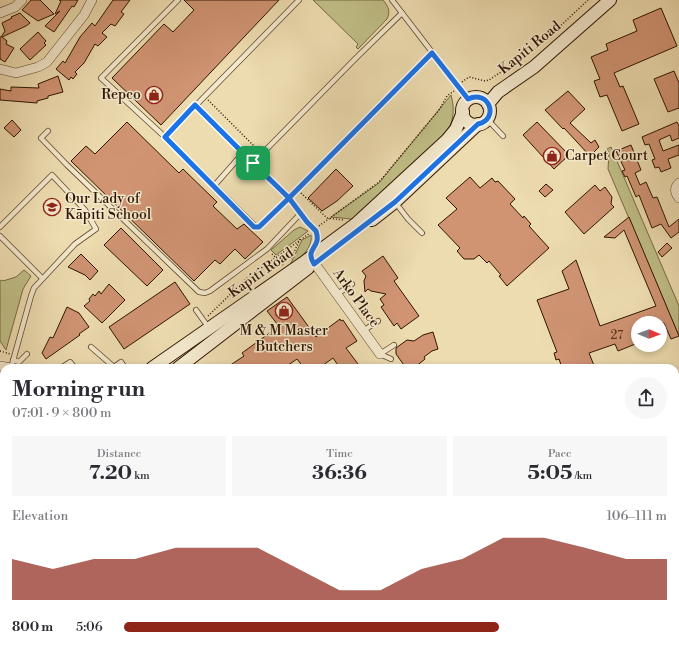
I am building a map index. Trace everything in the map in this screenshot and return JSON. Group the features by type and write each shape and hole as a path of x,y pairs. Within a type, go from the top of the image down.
{"main road":[{"name":"Kapiti Road","path":"488,104 498,92 534,67 610,0"},
{"path":"479,97 483,98 488,104 490,112 483,122 468,121 463,115 464,104 468,99 479,97"},
{"name":"Kapiti Road","path":"183,364 378,205 447,140 456,129 463,112"},
{"name":"Kapiti Road","path":"157,364 206,324 312,260 395,202 483,122"},
{"path":"378,205 395,202"}],"street":[{"path":"0,13 15,7 22,0"},
{"path":"0,69 16,73 38,67 47,62 84,15 92,0"},
{"path":"679,183 676,188 679,198"},
{"name":"Arko Place","path":"312,260 380,354"}],"lane":[{"path":"178,0 101,78 165,137 256,227 259,227 298,190 432,53"},
{"path":"165,137 299,0"},
{"path":"392,0 468,99"},
{"path":"253,163 354,59 402,13"},
{"path":"195,105 289,198 307,222 315,229 318,234 317,242 310,253 312,260"},
{"path":"483,122 503,136"},
{"path":"48,131 42,138 67,165 199,292 205,293 210,291 267,249 301,213"},
{"path":"214,186 244,153"},
{"path":"0,227 52,175 85,210 96,229 75,244 34,288 13,363 19,362 28,354"},
{"path":"395,202 422,233"},
{"path":"0,236 42,278"},
{"path":"336,295 352,284"},
{"path":"196,310 206,324"},
{"path":"363,331 378,321"},
{"path":"380,354 394,345"},
{"path":"91,347 111,364"},
{"path":"380,354 391,359"}],"path":[{"path":"463,81 472,77 485,81 489,80 538,47 588,0"},
{"path":"318,227 379,182 439,110 447,96 452,92"},
{"path":"204,96 262,154"},
{"path":"298,190 327,218 344,220"},
{"path":"206,324 214,311 242,282 310,233"},
{"path":"289,262 300,239"},
{"path":"269,251 286,268"},
{"path":"0,351 13,363"}],"shaded area":[{"path":"313,0 383,0 388,7 389,14 387,19 358,49 356,47 358,44"},
{"path":"451,95 453,115 445,134 352,219 331,217 379,183"},
{"path":"611,147 679,306 679,336 608,169 609,153 607,149"},
{"path":"300,227 308,231 276,255 271,250 294,230"},
{"path":"311,235 308,249 289,267 302,240"},
{"path":"24,270 31,276 23,289 6,350 0,341 0,281 16,277"}],"building":[{"path":"31,0 40,0 54,14 38,21 22,10"},
{"path":"59,0 78,0 54,32 45,26 60,11 55,14 61,1"},
{"path":"113,0 130,0 121,12 124,14 115,26 111,24 102,33 107,37 98,46 95,44 84,63 75,72 77,74 73,79 71,77 69,80 56,69 63,61 65,63 80,37 92,23 95,26"},
{"path":"184,0 279,0 161,125 112,78 164,24 173,32 194,10"},
{"path":"661,8 677,46 614,73 620,87 623,86 639,124 622,131 607,95 600,97 594,81 600,79 591,57 608,50 606,44 637,31 633,20"},
{"path":"20,13 30,23 2,37 7,41 6,44 14,48 5,62 0,59 0,37 5,31 2,23"},
{"path":"38,32 46,41 44,43 46,45 30,60 20,49"},
{"path":"674,71 679,83 679,108 668,112 654,79"},
{"path":"58,76 63,92 48,96 48,98 37,101 37,103 0,100 0,89 11,91 11,87 39,88 38,84"},
{"path":"568,91 585,109 570,123 591,143 595,140 599,147 590,156 545,110"},
{"path":"12,120 21,130 14,137 4,128"},
{"path":"127,122 179,173 183,169 217,202 213,206 237,229 244,224 263,242 245,259 235,249 220,264 215,260 194,281 71,161 86,146 95,154"},
{"path":"537,122 569,155 554,169 523,135"},
{"path":"677,122 679,126 679,138 672,141 670,135 659,140 663,151 679,145 679,155 668,159 671,168 661,172 659,167 655,168 652,160 655,159 649,144 645,145 642,137"},
{"path":"631,145 641,170 635,173 640,185 646,182 653,198 657,197 669,227 679,219 679,232 671,238 661,224 652,228 639,195 636,197 627,176 625,177 622,171 625,170 616,151"},
{"path":"336,169 353,186 337,201 322,211 308,198"},
{"path":"470,177 480,188 492,178 495,182 498,181 515,199 510,204 523,218 524,216 531,224 529,226 549,248 507,286 499,276 501,275 489,261 487,263 479,255 474,259 464,259 457,251 460,248 438,225 457,209 446,198"},
{"path":"546,184 553,190 545,197 539,191"},
{"path":"595,185 600,191 605,187 612,197 611,204 614,207 584,234 565,212"},
{"path":"629,217 679,336 671,339 667,330 667,316 631,316 631,346 618,351 615,344 589,353 593,364 561,364 559,359 556,360 554,353 557,352 537,300 569,289 562,271 576,260 600,326 656,306 624,230 615,238 604,237"},
{"path":"121,228 163,270 147,286 104,245"},
{"path":"667,243 672,248 662,257 658,252"},
{"path":"81,254 98,271 90,280 85,275 68,267"},
{"path":"383,256 398,278 394,281 419,316 401,329 397,323 394,326 381,307 384,305 380,299 386,294 368,289 365,292 364,281 366,276 362,271"},
{"path":"175,282 190,304 124,349 109,327"},
{"path":"109,284 125,300 102,323 84,306 90,301 89,299 93,294 95,296 99,291 101,294"},
{"path":"287,297 316,337 340,319 341,321 343,320 357,341 346,348 358,364 337,364 333,358 325,364 301,364 297,359 290,364 232,364 244,356 242,353 275,329 274,328 278,325 267,311"},
{"path":"67,307 79,313 89,327 46,359 42,353 50,337 53,338"},
{"path":"433,332 438,349 432,351 424,357 425,359 419,364 403,364 396,354 396,348 407,340 414,341 423,335"}],"place":[{"name":"Repco","path":"154,95"},
{"name":"Carpet Court","path":"552,156"},
{"name":"Our Lady of Kāpiti School","path":"52,207"},
{"name":"M & M Master Butchers","path":"284,311"}],"route":[{"path":"253,163 195,105 165,137 254,227 258,228 289,198 318,234 317,242 314,249 310,253 310,257 314,264 395,202 478,124 481,124 487,119 490,114 490,106 483,98 472,97 468,99 432,53 289,198 253,163"}]}
